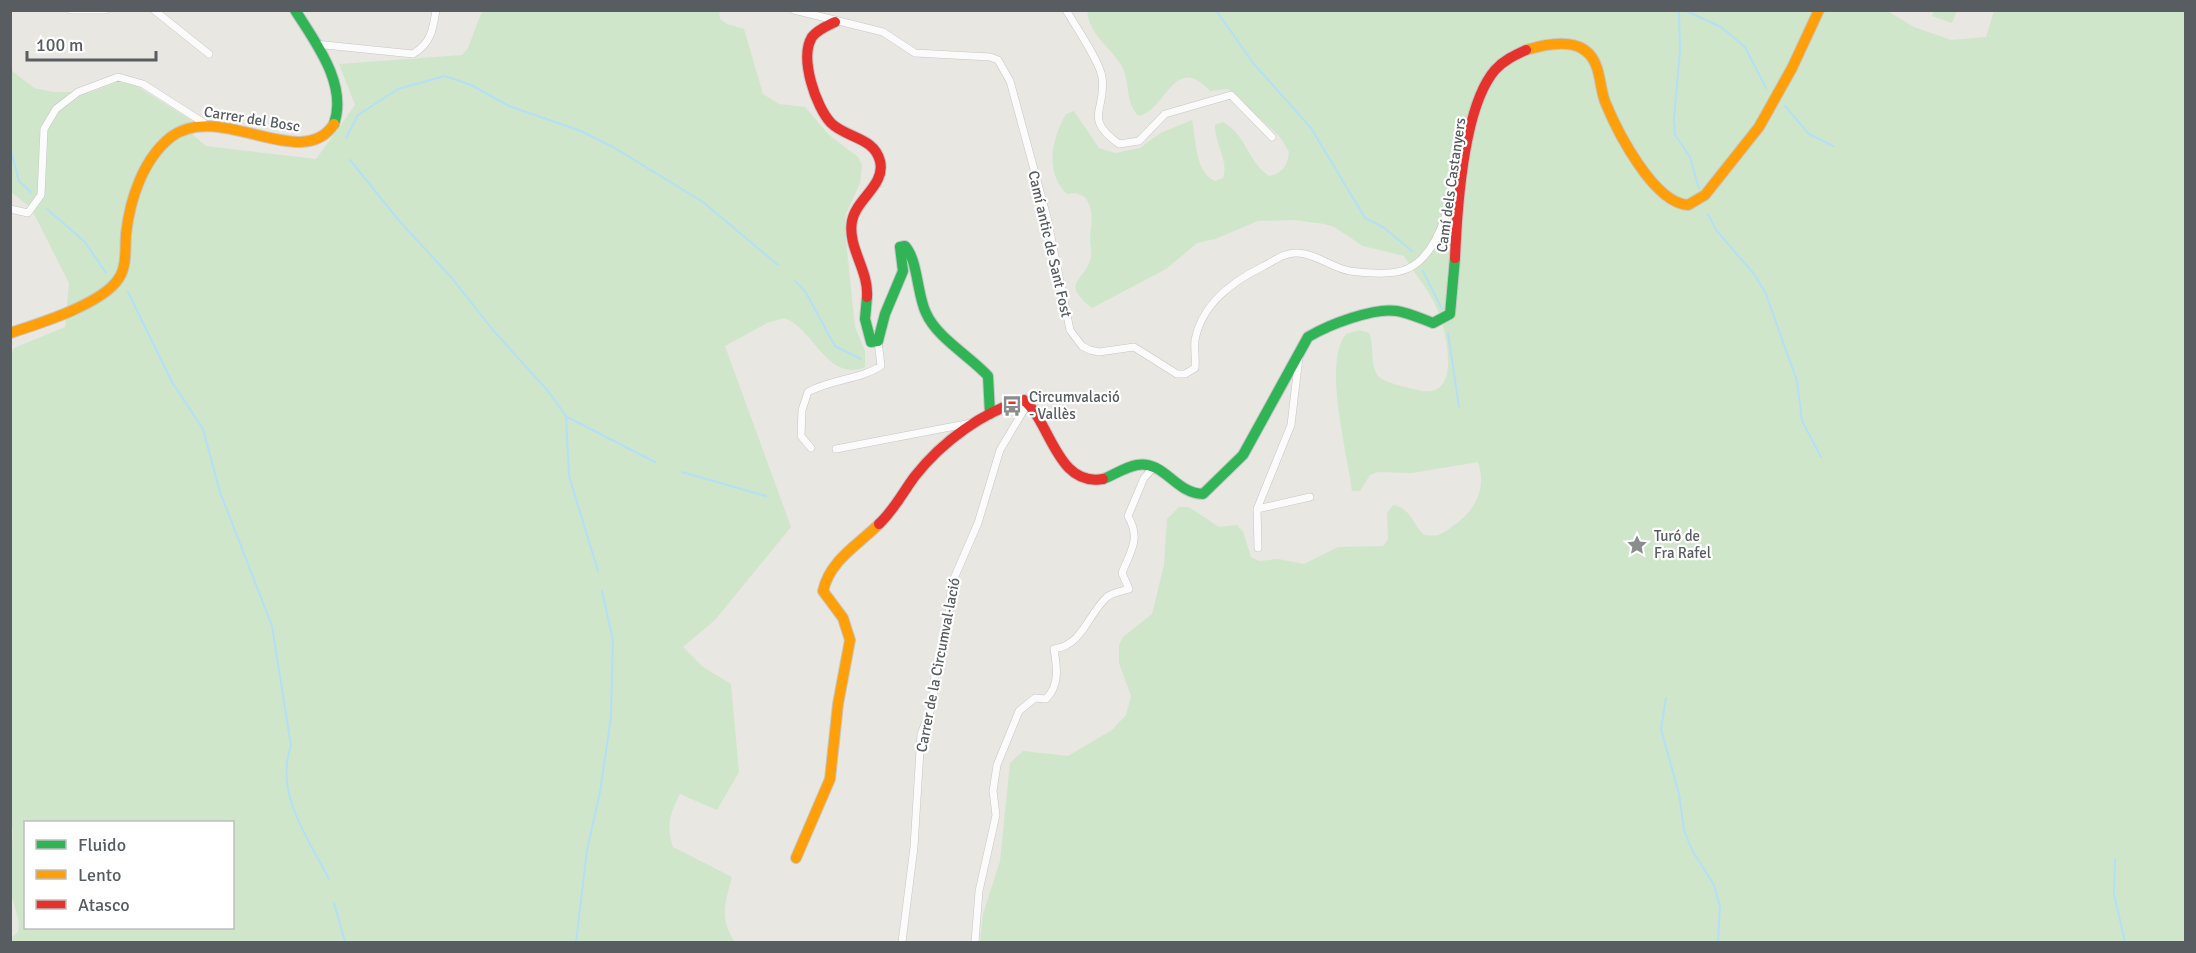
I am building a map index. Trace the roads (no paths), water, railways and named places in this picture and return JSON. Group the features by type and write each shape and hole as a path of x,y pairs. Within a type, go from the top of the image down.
{"street":[{"path":"71,10 105,10"},
{"path":"153,10 209,54"},
{"name":"Carrer del Bosc","path":"10,333 88,301 112,286 123,268 129,214 148,163 169,138 179,131 204,123 300,142 319,139 332,128 340,100 315,44 295,10"},
{"path":"315,44 413,54 423,48 432,36 436,10"},
{"path":"794,10 835,22"},
{"path":"1066,10 1102,76 1101,99 1096,115 1103,133 1119,144 1139,141 1165,114 1231,96 1272,137"},
{"name":"Camí dels Castanyers","path":"1300,348 1316,330 1377,312 1400,311 1433,323 1450,314 1455,300 1457,229 1472,133 1482,93 1491,76 1505,60 1538,46 1563,43 1575,45 1587,51 1595,61 1611,116 1634,155 1661,192 1671,201 1683,206 1695,203 1736,159 1759,127 1819,10"},
{"path":"835,22 820,30 810,44 812,84 817,104 830,122 838,130 860,137 870,145 878,155 882,166 878,180 854,213 850,230 867,283 864,322 872,342 878,341"},
{"name":"Camí antic de Sant Fost","path":"835,22 883,32 915,53 990,57 1002,64 1010,81 1047,217 1070,330 1082,345 1090,350 1099,352 1134,347 1177,374 1185,374 1195,368 1196,338 1222,292 1246,274 1281,257 1299,253 1349,271 1397,271 1416,265 1429,249 1443,221 1451,194 1459,148 1466,134 1472,133"},
{"path":"10,209 28,213 41,195 44,129 56,109 78,92 99,82 118,77 143,84 204,123"},
{"path":"811,448 801,436 802,410 807,392 822,384 870,373 881,366 878,341 885,314 903,271 900,247 905,246 908,249 926,314 958,351 988,376 990,414"},
{"path":"796,858 830,779 838,704 850,639 843,618 823,591 824,582 854,547 883,522 917,472 932,457 979,421 1017,402 1028,403 1038,413 1054,451 1078,475 1093,480 1104,480 1142,463 1154,467 1182,490 1196,495 1203,494 1243,455 1264,421 1300,348"},
{"path":"1258,548 1257,509 1291,425 1300,348"},
{"name":"Carrer de la Circumval·lació","path":"902,942 914,847 921,734 933,704 935,674 946,639 952,583 978,523 1000,450 1028,403"},
{"path":"836,449 979,421"},
{"path":"975,942 979,891 996,815 993,791 1006,740 1020,711 1035,698 1046,699 1053,692 1058,670 1054,649 1063,648 1079,636 1108,596 1129,589 1122,573 1135,540 1136,530 1128,516 1141,484 1154,467"},
{"path":"1257,509 1310,497"}],"waterway":[{"path":"1216,10 1253,63 1311,128 1365,218 1383,227 1412,251"},
{"path":"1679,10 1680,51 1674,119 1675,135 1690,157 1699,189"},
{"path":"1684,10 1721,27 1745,47 1766,88"},
{"path":"346,138 358,115 398,89 445,76 471,85 509,106 581,131 613,147 703,202 778,265"},
{"path":"1785,106 1809,134 1833,146"},
{"path":"10,147 19,181 31,192"},
{"path":"350,160 401,223 451,277 493,330 548,391 566,416 569,476 598,571"},
{"path":"47,209 85,242 106,273"},
{"path":"1708,214 1716,230 1754,274 1766,294 1797,381 1802,421 1821,457"},
{"path":"1423,271 1442,309"},
{"path":"795,281 805,291 835,346 861,359"},
{"path":"128,292 172,382 203,429 220,492 272,626 291,746 287,764 290,798 303,831 329,879"},
{"path":"1448,333 1459,407"},
{"path":"567,417 655,462"},
{"path":"682,472 766,496"},
{"path":"576,942 587,850 600,792 611,717 613,640 602,591"},
{"path":"1666,698 1661,729 1679,794 1684,830 1692,850 1714,885 1720,907 1718,942"},
{"path":"2115,859 2114,894 2125,942"},
{"path":"334,903 345,942"}],"place":[{"name":"Circumvalació - Vallès","path":"1012,406"},
{"name":"Turó de Fra Rafel","path":"1637,545"}]}
